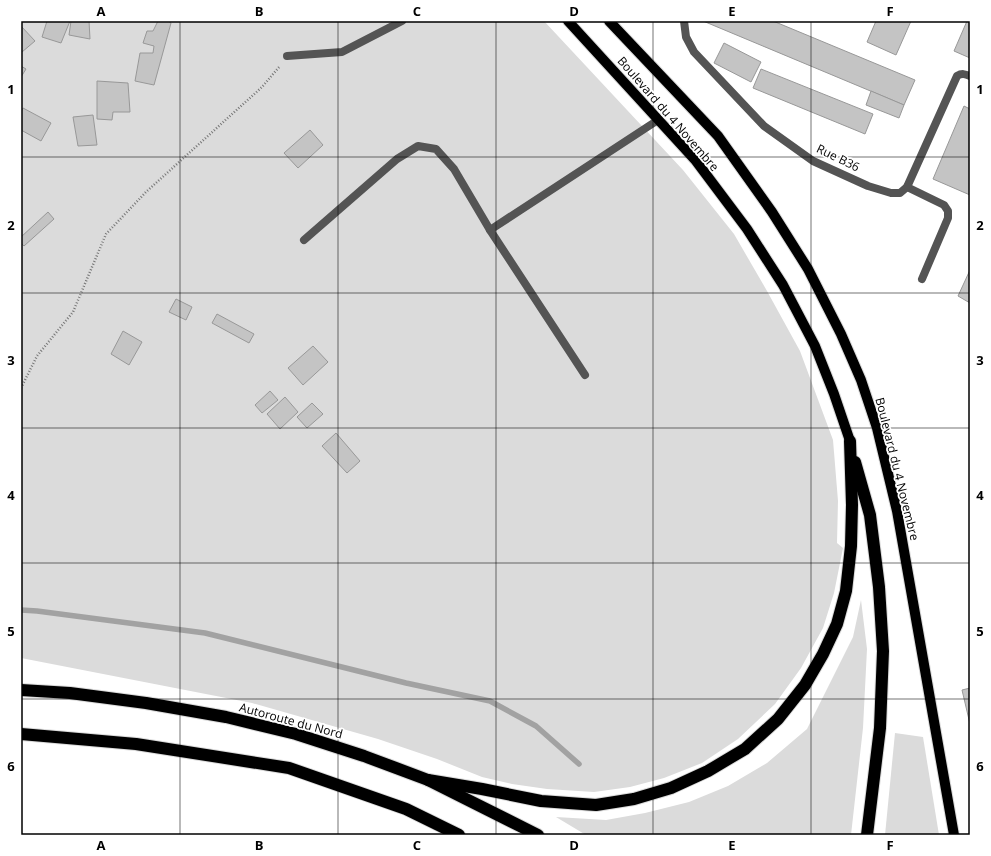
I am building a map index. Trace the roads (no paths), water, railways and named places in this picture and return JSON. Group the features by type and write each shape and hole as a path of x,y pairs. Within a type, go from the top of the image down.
{"highway":[{"path":"428,780 541,801 596,805 634,799 671,788 708,771 745,749 778,719 805,685 823,654 837,624 846,591 851,546 852,505 850,441"},
{"path":"850,441 870,516 879,587 883,651 880,728 867,835"},
{"name":"Autoroute du Nord","path":"21,690 146,703 226,717 296,734 364,756 428,780 538,835"},
{"path":"21,734 136,744 289,768 406,810 459,835"}],"main road":[{"name":"Boulevard du 4 Novembre","path":"568,21 696,161 747,229 783,285 816,346 850,441"},
{"name":"Boulevard du 4 Novembre","path":"609,21 718,136 767,206 808,269 841,334 862,380 877,428 897,511 954,835"}],"street":[{"path":"288,56 342,52 402,21"},
{"name":"Rue B36","path":"684,21 686,37 694,52 764,126 813,161 868,186 891,194 900,193 907,187"},
{"path":"922,279 948,218 948,211 944,205 907,187 957,76 960,74 965,74 970,76"},
{"path":"490,230 658,120"},
{"path":"304,240 397,158 418,146 436,149 454,169 490,230 585,375"}],"waterway":[{"path":"21,610 205,633 406,683 490,701 536,726 579,764"}]}
